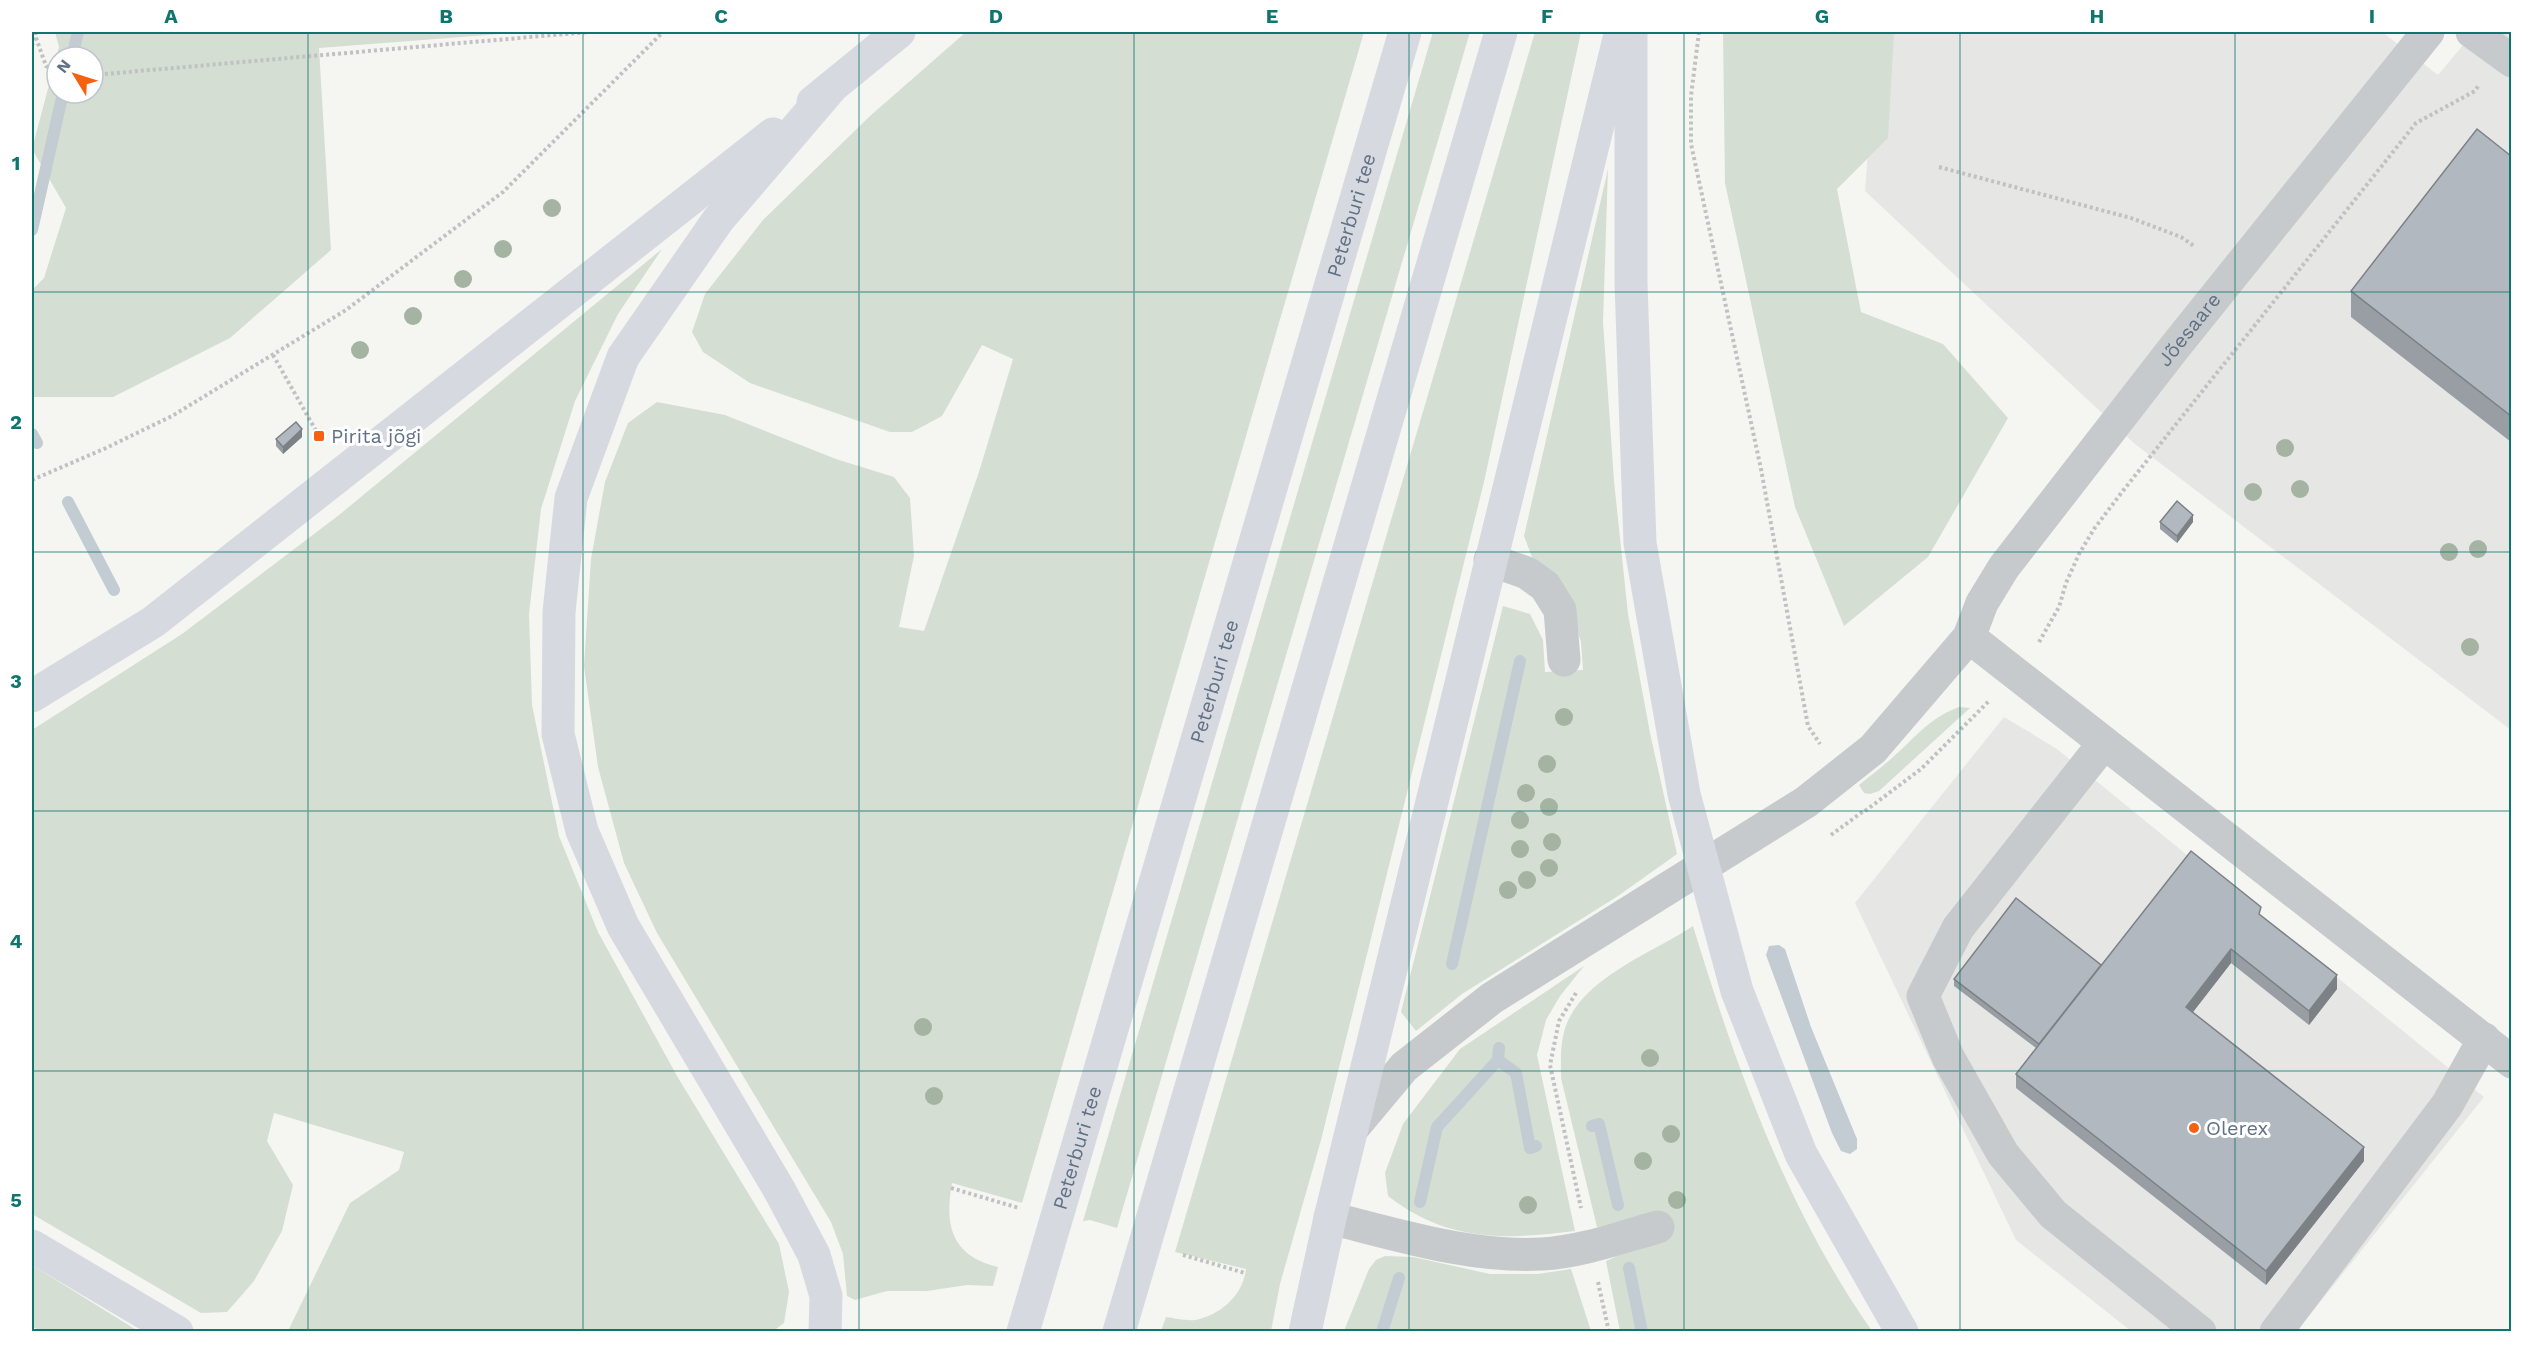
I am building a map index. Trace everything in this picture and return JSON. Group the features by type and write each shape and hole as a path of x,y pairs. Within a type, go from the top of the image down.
{"main road":[{"path":"32,696 153,622 899,32"},
{"name":"Peterburi tee","path":"1023,1332 1405,32"},
{"path":"1119,1332 1501,32"},
{"path":"1305,1332 1330,1218 1621,32"},
{"path":"1631,32 1631,283 1640,543 1684,794 1737,991 1801,1154 1902,1332"},
{"path":"825,1332 826,1296 814,1255 780,1191 623,926 582,831 558,734 559,612 571,498 623,357 718,220 831,88"},
{"path":"32,1246 177,1332"}],"street":[{"name":"Jõesaare","path":"1353,1128 1404,1067 1492,998 1806,802 1873,749 1969,637 1982,603 2004,567 2181,339 2428,32"},
{"path":"2472,32 2506,57"},
{"path":"1491,560 1527,573 1545,586 1560,610 1564,660"},
{"path":"1969,637 2511,1062"},
{"path":"2104,743 1958,928 1923,996 1948,1057 2002,1154 2053,1214 2200,1332"},
{"path":"2276,1332 2447,1105 2484,1039"},
{"path":"1330,1218 1487,1252 1543,1254 1590,1245 1658,1227"}],"path":[{"path":"32,46 35,32"},
{"path":"35,32 45,63"},
{"path":"105,74 588,32"},
{"path":"32,480 172,416 346,310 503,192 663,32"},
{"path":"1699,32 1691,96 1691,144 1761,469 1808,726 1824,749"},
{"path":"1865,811 1921,769 1981,710 2014,673 2038,642 2059,607 2066,583 2094,529 2416,123 2475,92 2506,57"},
{"path":"1939,167 2131,218 2181,237 2193,246"},
{"path":"273,355 319,436"},
{"path":"1582,983 1559,1021 1550,1065 1609,1332"},
{"path":"951,1188 1020,1209"},
{"path":"1175,1252 1245,1273"}],"shaded area":[{"path":"55,32 526,32 319,48 331,250 230,338 113,397 32,397 32,290 44,278 66,208 32,149 45,100 45,105 105,105 105,45 58,45"},
{"path":"966,32 1364,32 1022,1203 952,1183 949,1213 955,1237 970,1255 998,1267 993,1286 967,1285 927,1291 887,1291 855,1300 847,1296 843,1254 831,1222 657,933 624,863 598,767 584,666 591,559 605,482 628,423 657,402 725,415 836,459 894,477 910,498 914,556 899,627 924,631 979,472 1013,359 982,345 942,416 912,432 890,432 750,383 703,352 692,332 705,294 763,220 870,116"},
{"path":"1433,32 1470,32 1117,1228 1090,1220 1083,1221"},
{"path":"1535,32 1581,32 1484,482 1321,1140 1280,1284 1271,1331 1161,1331 1166,1317 1195,1320 1222,1309 1235,1295 1244,1278 1246,1269 1175,1252"},
{"path":"1723,32 1894,32 1888,138 1837,189 1861,312 1943,344 2008,418 1928,557 1844,626 1795,507 1725,183"},
{"path":"1877,32 2382,32 2438,75 2474,32 2511,32 2511,730 2135,444 1865,191"},
{"path":"1608,169 1603,322 1614,481 1628,614 1650,733 1677,854 1618,896 1462,994 1416,1031 1401,1012 1503,606 1530,614 1543,640 1545,672 1583,670 1581,642 1567,599 1550,571 1532,557 1524,536"},
{"path":"662,249 618,314 575,401 541,509 529,614 532,705 559,836 598,932 677,1076 779,1244 789,1292 784,1323 772,1332 288,1331 350,1203 399,1170 404,1152 274,1113 267,1141 293,1185 282,1231 254,1281 227,1312 201,1313 32,1214 32,730 182,634 339,515"},
{"path":"1959,707 1970,708 1879,791 1864,793 1859,785 1931,722"},
{"path":"2004,717 2057,749 2484,1097 2297,1331 2131,1331 2016,1240 1855,903"},
{"path":"1693,926 1746,1084 1789,1187 1842,1285 1872,1331 1620,1331 1606,1261 1622,1254 1617,1224 1597,1227 1561,1078 1564,1032 1572,1013 1584,997 1600,983"},
{"path":"1779,945 1785,949 1811,1027 1857,1139 1857,1149 1850,1154 1841,1151 1832,1133 1766,955 1769,946"},
{"path":"1584,966 1560,996 1546,1020 1537,1055 1575,1231 1501,1236 1455,1230 1410,1211 1388,1196 1385,1173 1403,1124 1460,1049"},
{"path":"1385,1256 1413,1257 1490,1274 1538,1274 1571,1269 1591,1331 1344,1331 1369,1269 1376,1260"},
{"path":"32,1265 138,1331 39,1331 32,1326"}],"building":[{"path":"2477,129 2511,156 2511,416 2351,291"},
{"path":"296,422 302,429 283,447 276,439"},
{"path":"2177,501 2193,515 2177,536 2160,522"},
{"path":"2191,851 2261,907 2259,914 2337,975 2309,1011 2231,949 2186,1007 2364,1147 2266,1271 2016,1074"},
{"path":"2016,898 2101,965 2039,1044 1954,979"}],"waterway":[{"path":"75,45 78,32"},
{"path":"32,230 60,105"},
{"path":"32,434 37,443"},
{"path":"68,502 114,590"},
{"path":"1452,964 1520,661"},
{"path":"1420,1202 1437,1127 1498,1060 1499,1048"},
{"path":"1498,1060 1516,1073 1530,1148 1536,1146"},
{"path":"1592,1126 1599,1124 1618,1205"},
{"path":"1629,1268 1642,1332"},
{"path":"1382,1332 1399,1278"}],"place":[{"name":"Pirita jõgi","path":"319,436"},
{"name":"Olerex","path":"2194,1128"}]}
